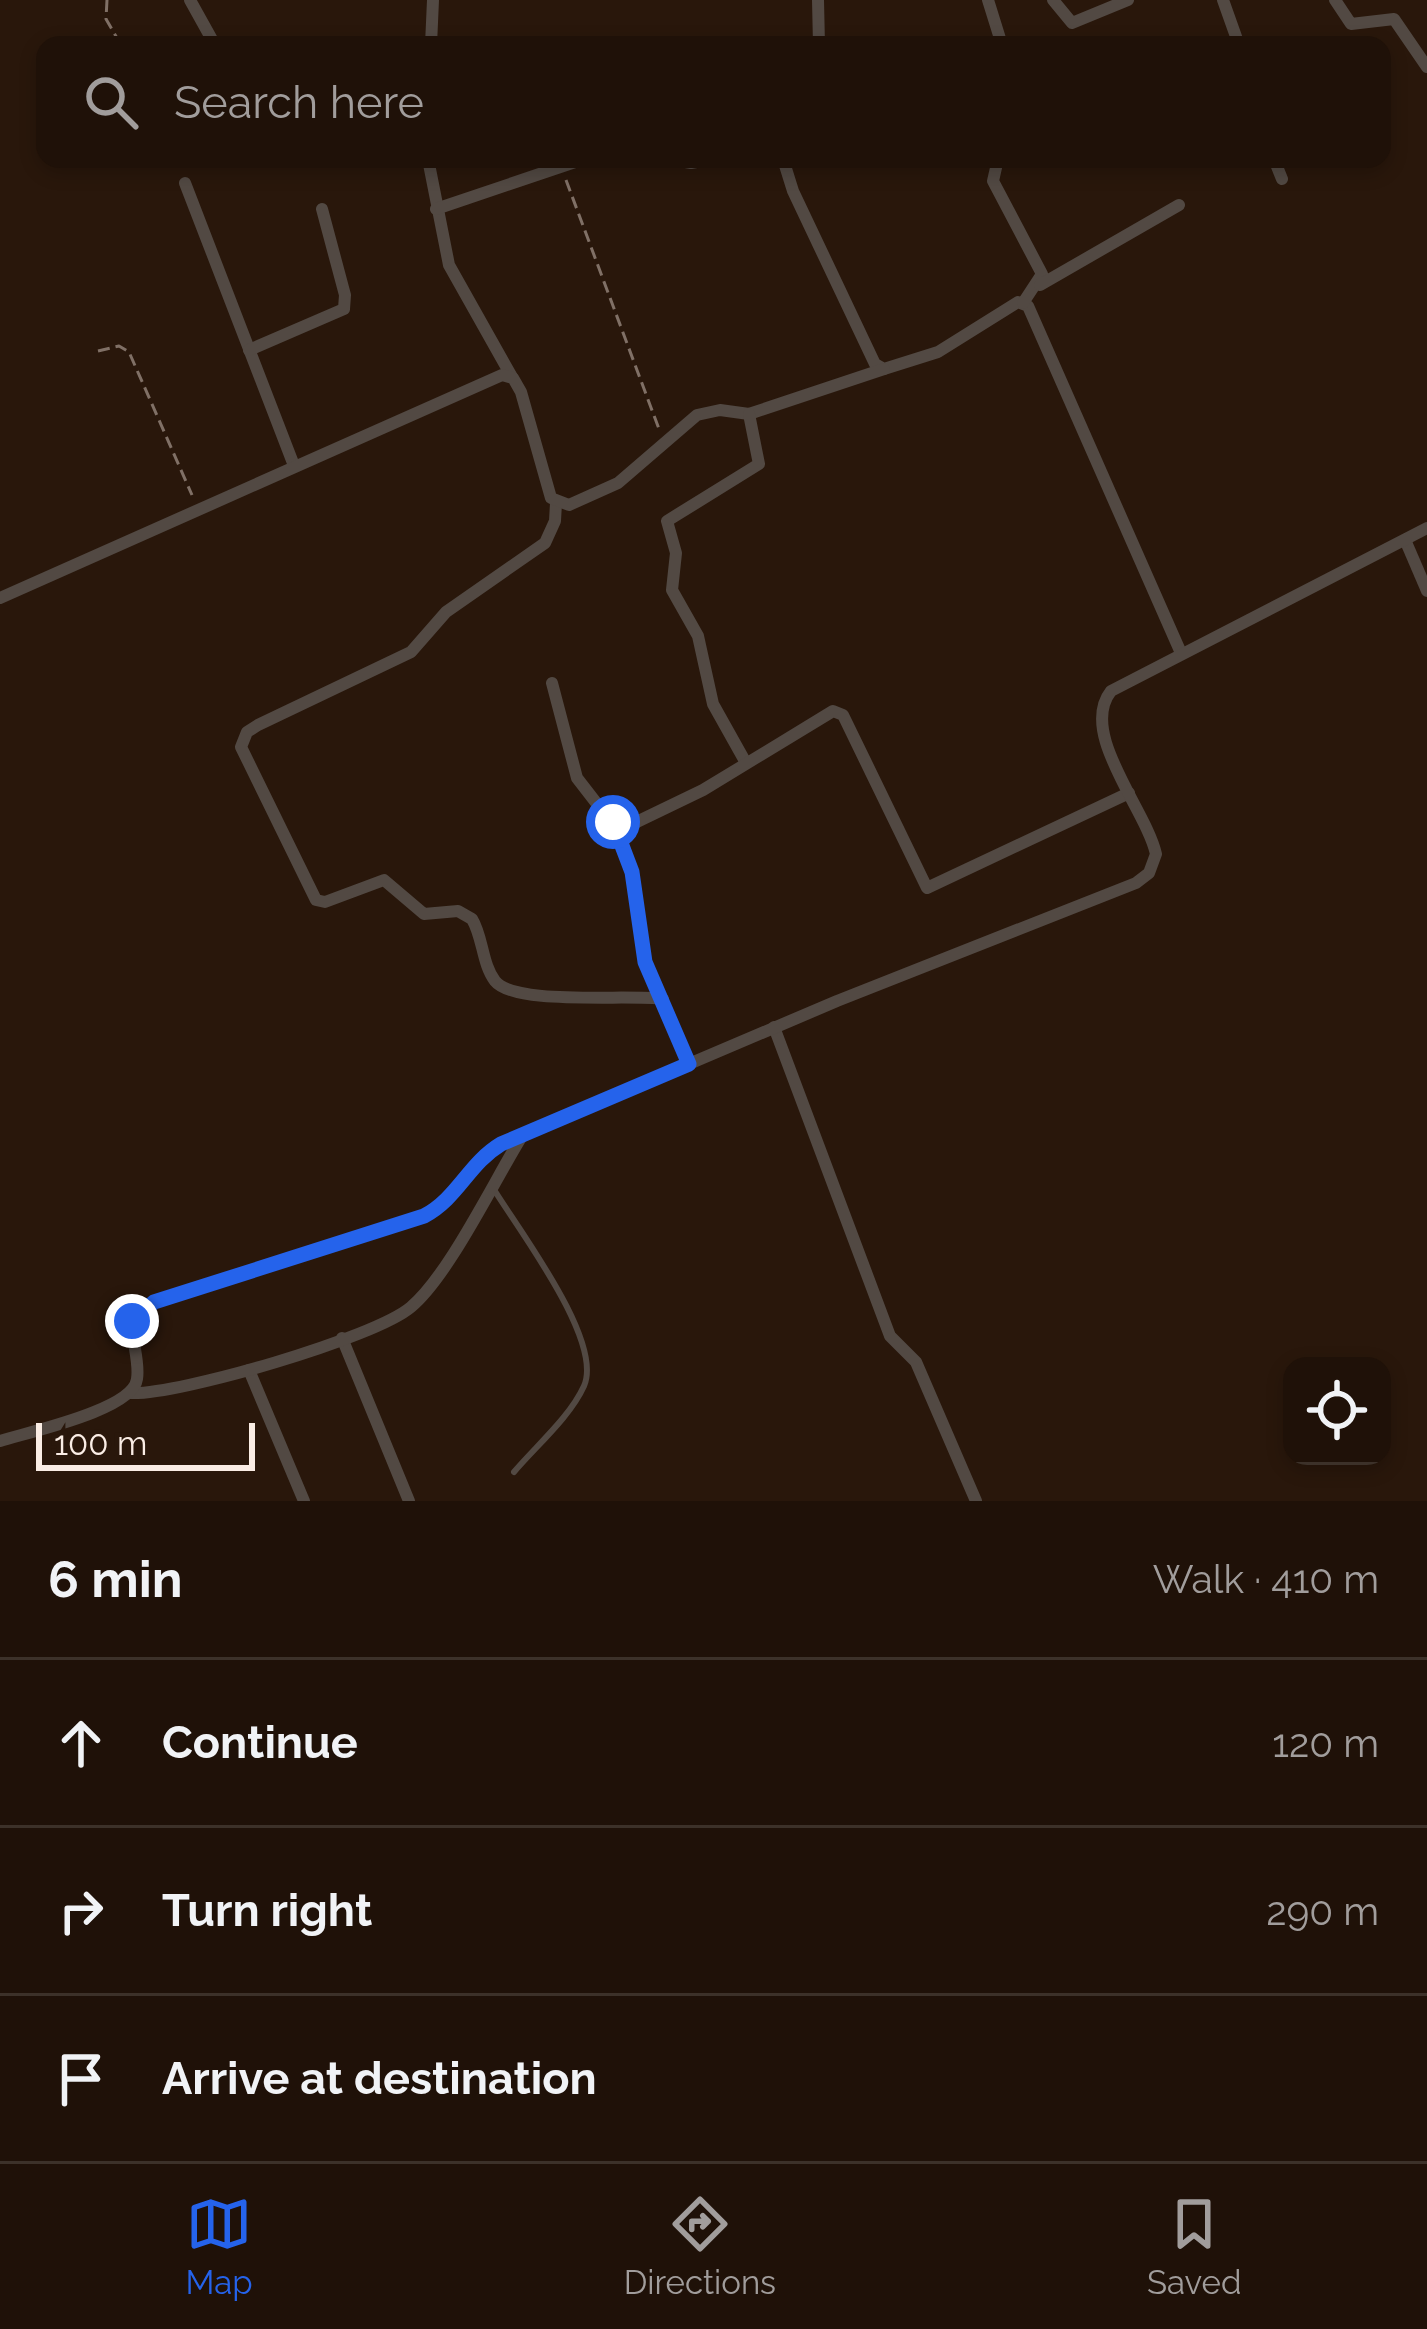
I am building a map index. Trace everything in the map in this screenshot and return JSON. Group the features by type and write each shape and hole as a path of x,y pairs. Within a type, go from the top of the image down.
{"street":[{"path":"190,0 209,36"},
{"path":"431,36 433,0"},
{"path":"818,0 819,36"},
{"path":"988,0 999,36"},
{"path":"1053,0 1072,23 1128,0"},
{"path":"1222,0 1236,36"},
{"path":"1334,0 1351,24 1394,19 1427,67"},
{"path":"429,168 449,265 513,378 556,503 555,521 544,543 446,612 411,652 258,724 241,747 316,900 325,902 384,880 424,914 458,911 472,919 491,974 504,989 534,996 663,999"},
{"path":"436,208 558,168"},
{"path":"786,168 870,355 884,369"},
{"path":"996,168 993,181 1042,274 1039,285"},
{"path":"1278,168 1282,179"},
{"path":"185,183 293,463"},
{"path":"556,503 582,501 619,483 663,439 705,412 749,414 938,352 1023,303 1039,285 1180,205"},
{"path":"250,350 344,309 345,296 322,209"},
{"path":"1023,303 1093,444 1181,652"},
{"path":"0,598 293,463 502,375 513,378"},
{"path":"746,764 713,704 698,636 672,590 676,554 667,521 671,514 759,464 749,414"},
{"path":"131,1393 137,1379 132,1321 139,1311 424,1216 457,1193 476,1160 522,1136 774,1027 1136,883 1149,873 1156,854 1100,727 1104,700 1121,683 1427,528"},
{"path":"1406,542 1427,591"},
{"path":"552,683 578,778 618,831 632,872 645,962 689,1064"},
{"path":"618,831 746,764 810,722 839,711 928,887 1129,793"},
{"path":"774,1027 890,1336 916,1362 976,1501"},
{"path":"0,1441 101,1409 131,1393 174,1391 249,1370 341,1338 412,1306 522,1136"},
{"path":"341,1338 409,1501"},
{"path":"249,1370 304,1501"}],"lane":[{"path":"491,1185 579,1332 588,1369 575,1400 514,1472"}],"path":[{"path":"107,0 106,19 116,36"},
{"path":"561,168 613,318 663,439"},
{"path":"98,351 119,346 129,352 197,508"}],"route":[{"path":"132,1321 154,1302 424,1216 457,1193 476,1160 501,1144 689,1064 645,962 635,885 613,822"}]}
